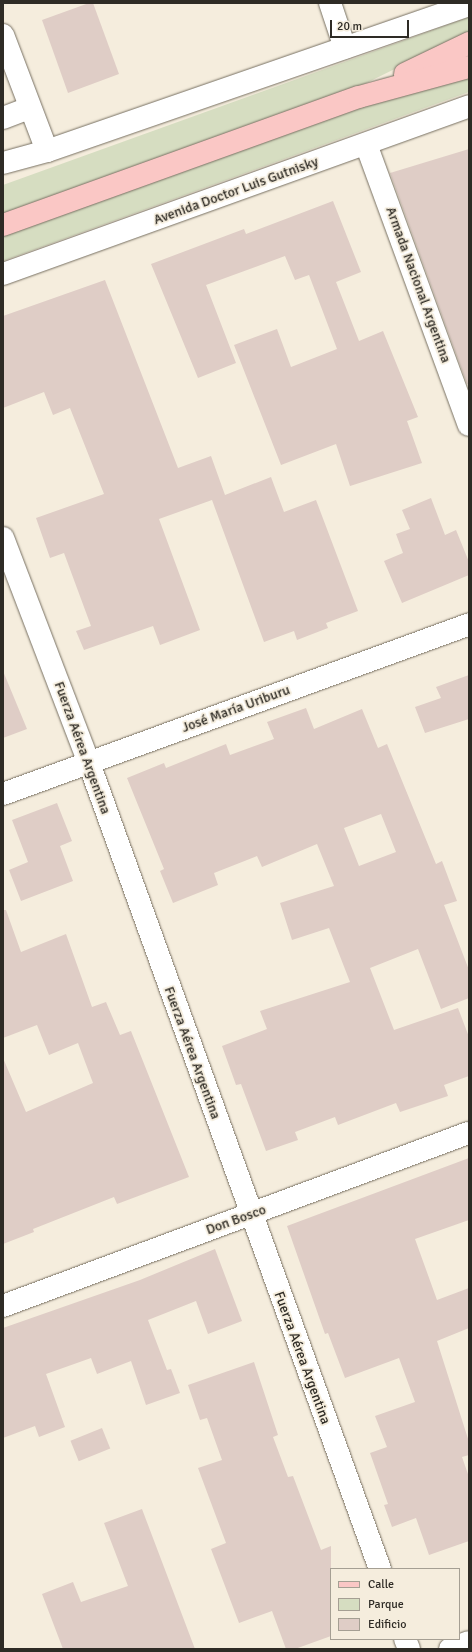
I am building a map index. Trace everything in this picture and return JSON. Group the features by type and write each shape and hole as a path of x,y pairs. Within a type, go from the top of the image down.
{"main road":[{"path":"359,97 469,43"},
{"path":"3,225 359,97 469,67"}],"street":[{"path":"330,3 346,48"},
{"path":"3,163 47,151 469,5"},
{"path":"3,34 29,108 47,151"},
{"name":"Avenida Doctor Luis Gutnisky","path":"3,274 469,106"},
{"path":"3,118 29,108"},
{"name":"Armada Nacional Argentina","path":"366,144 469,425"},
{"name":"Fuerza Aérea Argentina","path":"3,538 88,763 250,1215 380,1568"},
{"name":"José María Uriburu","path":"3,794 469,624"},
{"name":"Don Bosco","path":"3,1306 469,1133"},
{"path":"450,1649 469,1642"}],"green space":[{"path":"469,17 469,32 272,130 469,74 469,92 3,261 3,185"}],"building":[{"path":"89,3 93,3 119,74 68,93 42,20"},
{"path":"469,149 469,384 467,384 390,173"},
{"path":"333,201 361,272 336,282 359,341 383,331 418,417 407,421 422,463 350,486 336,444 281,465 234,345 277,329 291,367 337,349 309,275 295,280 285,256 206,285 236,363 198,378 151,264 244,229 246,234"},
{"path":"105,280 178,468 211,456 225,495 271,477 284,512 316,500 358,611 326,623 328,628 297,640 294,631 264,642 212,500 159,519 200,630 160,645 153,626 84,650 76,631 91,626 64,553 50,558 36,518 104,494 70,408 53,415 44,392 3,408 3,316"},
{"path":"431,498 445,535 456,530 469,562 469,575 402,603 384,561 403,553 396,534 410,529 402,510"},
{"path":"3,671 27,729 3,738"},
{"path":"469,675 469,719 425,733 415,707 441,698 436,687"},
{"path":"306,708 314,729 362,709 378,748 387,744 436,864 442,861 457,901 444,905 469,970 469,998 441,1009 418,949 370,968 394,1030 458,1008 469,1037 469,1076 444,1085 448,1096 400,1112 396,1103 338,1125 335,1117 295,1132 298,1140 266,1151 241,1084 236,1085 222,1046 267,1029 260,1011 350,982 329,928 292,940 280,903 334,886 317,844 262,867 257,856 214,873 218,885 173,903 160,871 164,869 127,778 164,763 166,768 226,744 230,755 274,739 267,722","holes":["381,814 396,852 359,866 344,828"]},
{"path":"57,803 72,841 60,846 73,881 21,901 9,870 28,862 12,820"},
{"path":"3,910 6,910 21,952 66,934 92,1007 106,1002 120,1035 131,1031 189,1177 117,1204 114,1197 33,1229 34,1232 3,1244 3,1058 26,1112 93,1083 78,1043 49,1055 37,1025 3,1038"},
{"path":"469,1158 469,1220 415,1239 437,1300 469,1288 469,1328 437,1341 469,1442 469,1455 462,1457 469,1477 469,1541 429,1555 416,1518 392,1527 384,1505 388,1504 370,1453 387,1447 375,1416 415,1402 399,1358 345,1378 328,1333 325,1334 287,1226"},
{"path":"215,1249 242,1321 208,1334 196,1301 148,1320 167,1370 171,1369 180,1393 146,1405 131,1361 97,1374 91,1358 46,1374 65,1427 39,1437 35,1426 3,1438 3,1328 140,1280"},
{"path":"254,1362 278,1435 273,1437 288,1477 293,1476 321,1550 331,1546 330,1636 295,1649 286,1649 272,1611 239,1623 211,1549 226,1543 198,1468 222,1460 207,1418 200,1420 188,1385"},
{"path":"102,1428 110,1448 79,1461 70,1441"},
{"path":"142,1509 195,1649 63,1649 42,1594 73,1582 81,1602 128,1586 104,1523"}]}
